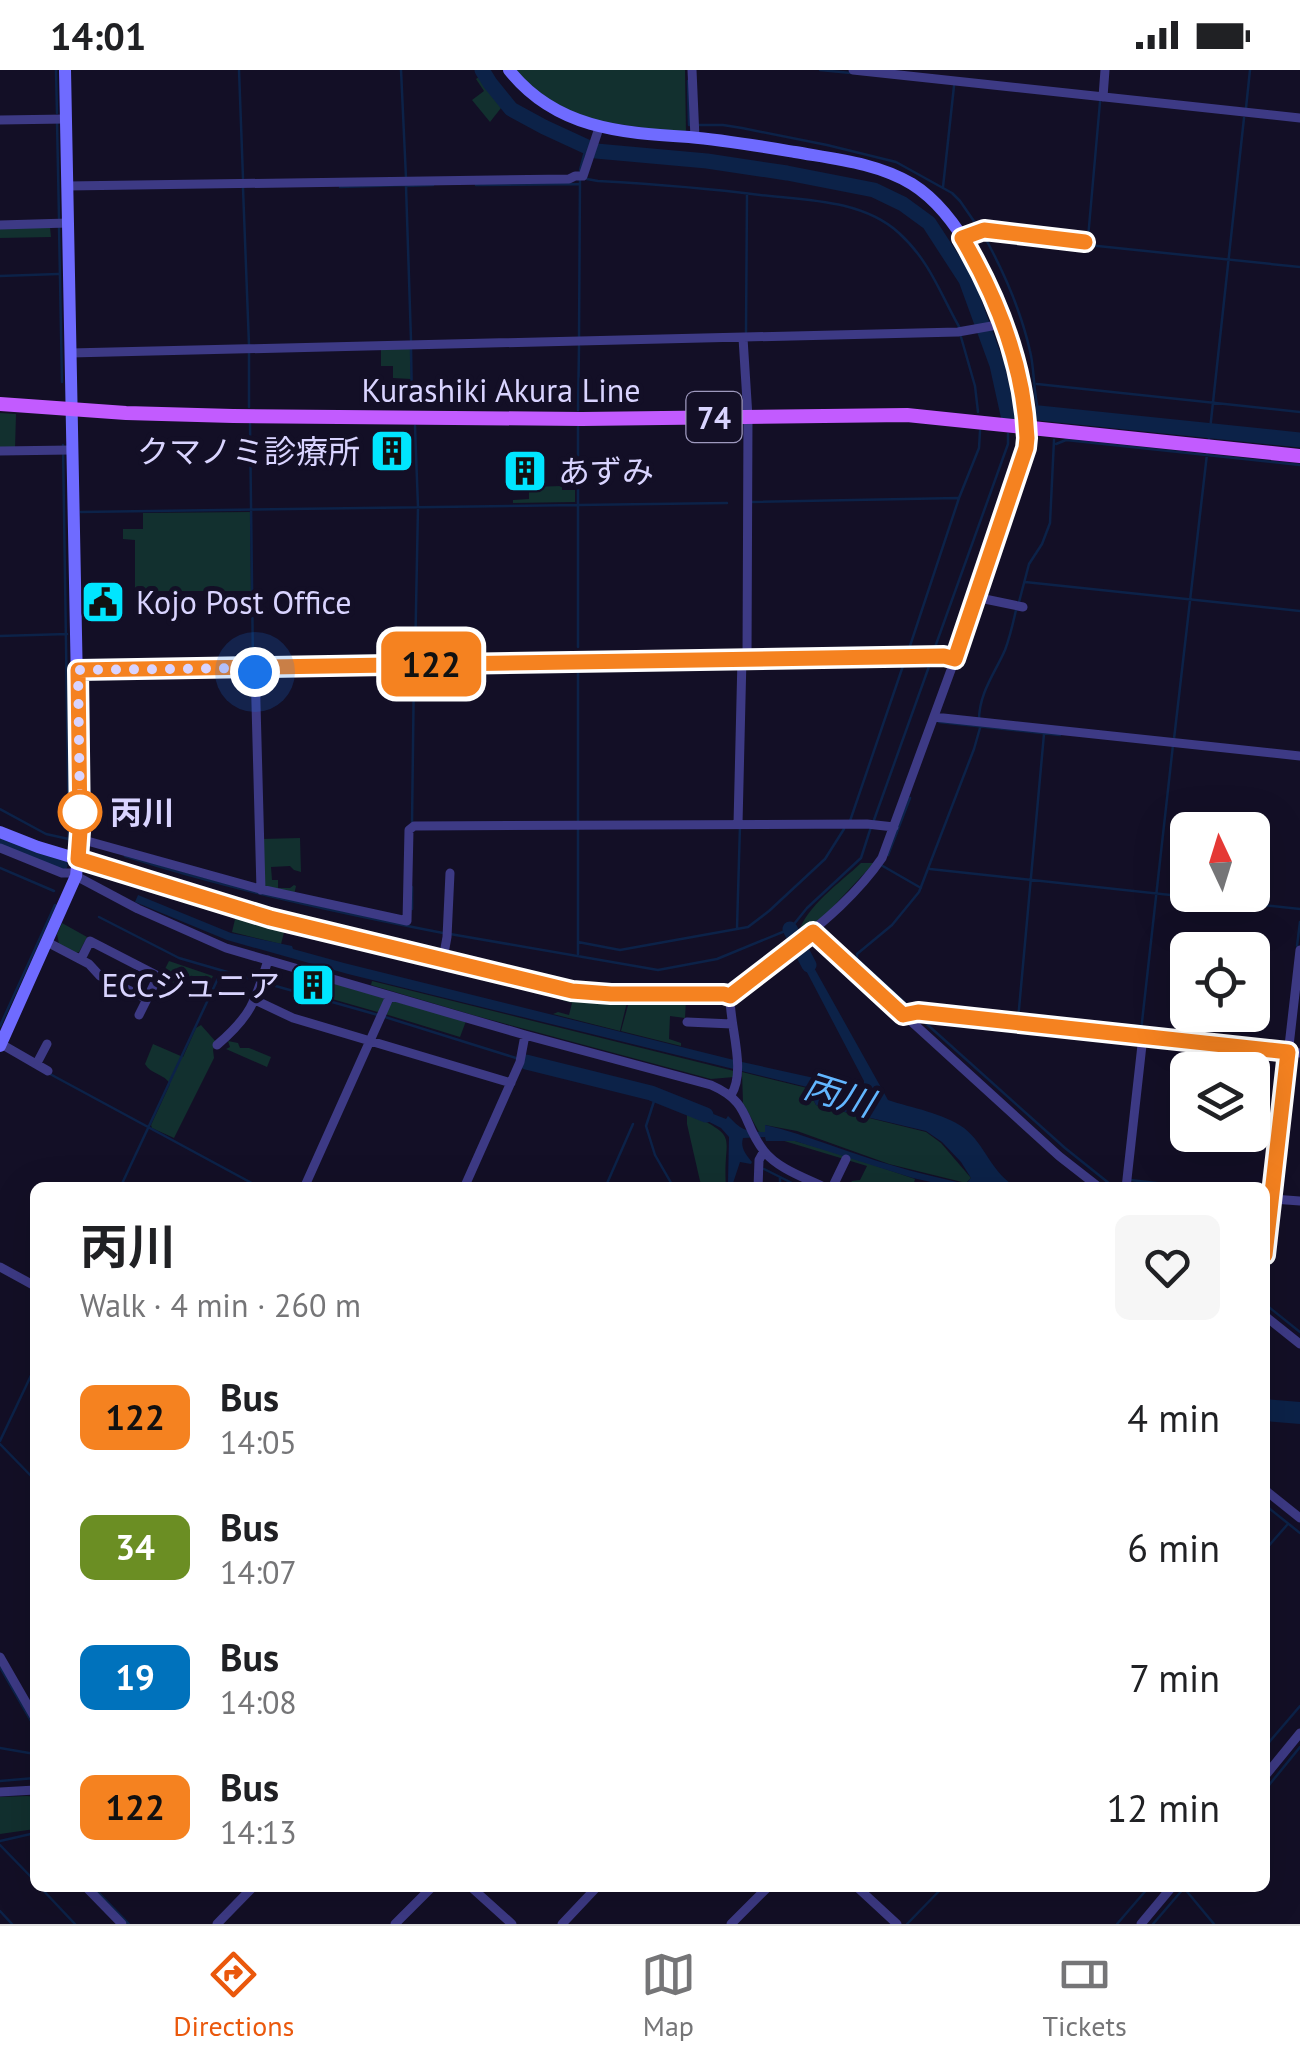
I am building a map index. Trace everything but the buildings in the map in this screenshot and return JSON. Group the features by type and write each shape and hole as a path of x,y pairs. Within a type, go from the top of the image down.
{"main road":[{"name":"Kurashiki Akura Line","path":"0,404 126,413 290,417 907,415 1300,456"}],"street":[{"path":"48,1071 1,1045 66,900 77,869 80,840 78,670 66,450 71,409 70,353 62,224 66,186 60,119 65,70"},
{"path":"509,70 544,103 599,128 627,134 694,129 855,162 885,171 924,192 962,238 986,280 1016,364 1026,448 955,659 879,863 813,932 730,996"},
{"path":"692,70 694,129"},
{"path":"853,70 1300,118"},
{"path":"1103,97 1105,70"},
{"path":"0,120 60,119"},
{"path":"66,186 570,179 580,176 599,128"},
{"path":"0,225 62,224"},
{"path":"962,238 981,231 1085,242"},
{"path":"70,353 958,332 1002,324"},
{"path":"738,824 748,417 745,338"},
{"path":"0,450 66,450"},
{"path":"975,597 1019,607"},
{"path":"78,670 902,656 955,659"},
{"path":"255,669 259,889"},
{"path":"934,717 1300,756"},
{"path":"80,840 259,889 407,921 412,827 894,827"},
{"path":"0,832 48,851 138,910 226,948 703,1083 738,1102 761,1146 780,1164 817,1182"},
{"path":"0,848 62,873 77,869 496,974 583,992 730,996"},
{"path":"443,959 450,873"},
{"path":"813,932 911,1013 1059,1156 1092,1182"},
{"path":"81,959 90,941 158,976 139,1015"},
{"path":"47,942 89,964 100,976 147,999"},
{"path":"1270,1218 1300,950"},
{"path":"217,1045 242,1022 255,1000 268,960"},
{"path":"307,1182 390,996"},
{"path":"730,996 738,1074 730,1095"},
{"path":"255,1000 293,1018 508,1083"},
{"path":"911,1013 1300,1053"},
{"path":"687,1022 732,1024"},
{"path":"467,1182 520,1059 525,1035"},
{"path":"1127,1182 1143,1038"},
{"path":"37,1063 47,1044"},
{"path":"758,1182 761,1146"},
{"path":"833,1182 846,1160"},
{"path":"1273,1196 1300,1201"},
{"path":"0,1267 30,1283"},
{"path":"1270,1320 1300,1344"},
{"path":"1270,1494 1300,1518"},
{"path":"0,1658 30,1709"},
{"path":"1270,1770 1300,1734"},
{"path":"0,1792 30,1790"},
{"path":"91,1892 122,1924"},
{"path":"216,1924 248,1892"},
{"path":"396,1924 427,1892"},
{"path":"476,1892 512,1924"},
{"path":"562,1924 592,1892"},
{"path":"732,1924 763,1892"},
{"path":"862,1892 897,1924"},
{"path":"1141,1924 1168,1892"}],"green space":[{"path":"513,70 685,70 686,134 591,120 552,103"},
{"path":"480,76 516,116 501,108 490,122 472,100 484,91 476,79"},
{"path":"50,227 51,237 0,238 0,228"},
{"path":"410,347 411,379 393,378 393,366 381,366 381,348"},
{"path":"0,413 16,414 15,449 0,449"},
{"path":"562,486 562,490 575,490 575,502 513,503 529,499 529,487"},
{"path":"250,512 251,591 135,591 135,540 123,539 123,529 143,529 143,513"},
{"path":"300,838 301,872 290,866 271,867 272,880 278,880 278,888 294,885 294,895 263,888 262,839"},
{"path":"861,863 874,863 829,911 798,934 816,905"},
{"path":"236,915 286,925 281,944 232,932"},
{"path":"62,923 87,937 79,952 59,944 57,934"},
{"path":"169,961 213,976 208,986 184,975 178,986 161,977"},
{"path":"323,980 384,998 381,1013 318,995"},
{"path":"372,981 734,1071 734,1077 711,1079 473,1015 371,985"},
{"path":"562,994 628,998 620,1031 553,1014 569,1015 572,1003 561,1000"},
{"path":"630,998 686,999 685,1018 670,1016 669,1039 681,1046 621,1031"},
{"path":"393,1001 466,1021 460,1037 385,1014"},
{"path":"201,1025 216,1042 214,1058 174,1138 152,1128 170,1084 145,1064 153,1044 183,1057"},
{"path":"228,1041 271,1057 267,1067 226,1049 230,1047"},
{"path":"742,1072 807,1088 816,1105 926,1132 941,1143 971,1178 962,1182 889,1164 797,1131 765,1125 765,1132 759,1132 743,1103"},
{"path":"687,1112 723,1134 726,1182 700,1182"},
{"path":"781,1140 841,1154 915,1179 914,1182 851,1182 860,1180 867,1166"},
{"path":"30,1796 30,1830 0,1834 0,1797"}],"water":[{"path":"138,895 231,933 864,1089 864,1081 799,957 798,950 803,948 888,1100 964,1128 1008,1182 968,1182 971,1178 961,1162 926,1131 816,1105 807,1087 348,974 227,940 135,902"},
{"path":"688,1104 726,1119 728,1116 747,1130 765,1132 765,1125 957,1182 913,1178 795,1141 743,1138 743,1148 752,1162 740,1162 733,1182 728,1182 729,1137 721,1128 686,1110"},
{"path":"1270,1399 1300,1402 1300,1424 1270,1421"}],"waterway":[{"path":"56,70 57,113"},
{"path":"239,70 243,178"},
{"path":"401,70 406,178"},
{"path":"482,70 511,109 596,151 787,173 874,190 903,204 929,223 966,280 997,365 1008,415"},
{"path":"820,70 851,73"},
{"path":"1246,108 1250,70"},
{"path":"688,81 689,125 742,128 896,162 952,193 978,227"},
{"path":"943,187 954,86"},
{"path":"1088,238 1100,102"},
{"path":"1209,439 1244,118"},
{"path":"57,121 59,218"},
{"path":"580,170 586,147"},
{"path":"579,339 580,178"},
{"path":"587,179 815,201 869,214 910,244 961,330"},
{"path":"476,185 580,184"},
{"path":"340,187 406,185"},
{"path":"411,340 406,186 433,185"},
{"path":"243,188 249,345"},
{"path":"746,332 747,195"},
{"path":"59,226 62,382"},
{"path":"983,234 1022,321 1039,413"},
{"path":"985,238 1000,236"},
{"path":"1088,245 1300,267"},
{"path":"0,276 58,274"},
{"path":"961,337 978,412"},
{"path":"578,410 579,346"},
{"path":"411,348 412,403"},
{"path":"249,352 249,407"},
{"path":"1037,384 1300,412"},
{"path":"1007,411 1018,410"},
{"path":"1039,413 1300,440"},
{"path":"250,424 253,663"},
{"path":"415,426 415,660"},
{"path":"81,512 578,505 578,427"},
{"path":"908,652 979,448 980,431"},
{"path":"934,650 1008,444 1008,434"},
{"path":"1019,602 1029,564 1050,523 1054,440"},
{"path":"1056,444 1066,440 1300,465"},
{"path":"63,445 69,843"},
{"path":"1174,739 1207,454"},
{"path":"751,502 958,498"},
{"path":"578,647 578,505 727,503"},
{"path":"1025,582 1300,611"},
{"path":"979,720 985,692 1005,650 1016,610"},
{"path":"0,636 67,634"},
{"path":"874,820 932,658"},
{"path":"850,821 905,660"},
{"path":"412,824 414,667"},
{"path":"578,667 578,954"},
{"path":"939,722 1060,735"},
{"path":"915,1012 857,959 857,954 892,925 919,892 980,728"},
{"path":"1018,1020 1044,734"},
{"path":"1141,1031 1173,745"},
{"path":"888,855 910,798"},
{"path":"0,809 46,834 73,840"},
{"path":"737,928 740,826"},
{"path":"450,934 658,970 717,959 790,929 861,858 871,827"},
{"path":"578,942 620,950 748,927 825,859 844,829"},
{"name":"丙川","path":"0,841 60,865"},
{"path":"125,856 282,899 443,933"},
{"path":"881,865 921,888"},
{"path":"0,868 54,891"},
{"path":"930,869 1300,909"},
{"path":"412,887 412,909"},
{"path":"0,1026 55,905"},
{"path":"99,917 179,958 258,981"},
{"path":"1297,946 1300,922"},
{"path":"790,929 809,965"},
{"path":"123,1182 221,972"},
{"path":"265,983 378,1015"},
{"path":"385,1017 516,1058"},
{"path":"920,1018 1108,1182"},
{"path":"526,1062 651,1093 706,1115"},
{"path":"50,1074 250,1182"},
{"path":"656,1095 646,1126 655,1155 671,1182"},
{"path":"608,1182 633,1124"},
{"path":"764,1169 790,1182"},
{"path":"1130,1180 1148,1182"},
{"path":"1270,1308 1300,1332"},
{"path":"0,1441 30,1378"},
{"path":"0,1444 30,1475"},
{"path":"1270,1509 1300,1533"},
{"path":"1270,1544 1287,1525"},
{"path":"0,1667 30,1719"},
{"path":"1270,1741 1300,1706"},
{"path":"1270,1784 1300,1747"},
{"path":"0,1748 30,1753"},
{"path":"0,1781 30,1778"},
{"path":"0,1841 30,1834"},
{"path":"0,1845 30,1876"},
{"path":"45,1892 75,1924"},
{"path":"98,1892 129,1924"},
{"path":"907,1924 938,1892"},
{"path":"1117,1924 1145,1892"},
{"path":"1153,1924 1181,1892"},
{"path":"1187,1892 1214,1924"},
{"path":"0,1911 12,1924"}],"bus line":[{"name":"122","path":"1085,242 984,230 962,238 986,280 1016,364 1027,438 955,659 944,656 580,660 78,670 78,859 270,918 572,991 730,996 813,932 903,1015 918,1012 1288,1052 1270,1217"}],"place":[{"name":"クマノミ診療所","path":"392,451"},
{"name":"あずみ","path":"525,471"},
{"name":"Kojo Post Office","path":"103,602"},
{"name":"丙川","path":"80,812"},
{"name":"ECCジュニア","path":"313,985"}],"route":[{"path":"80,812 78,670 255,668 255,672"}]}
